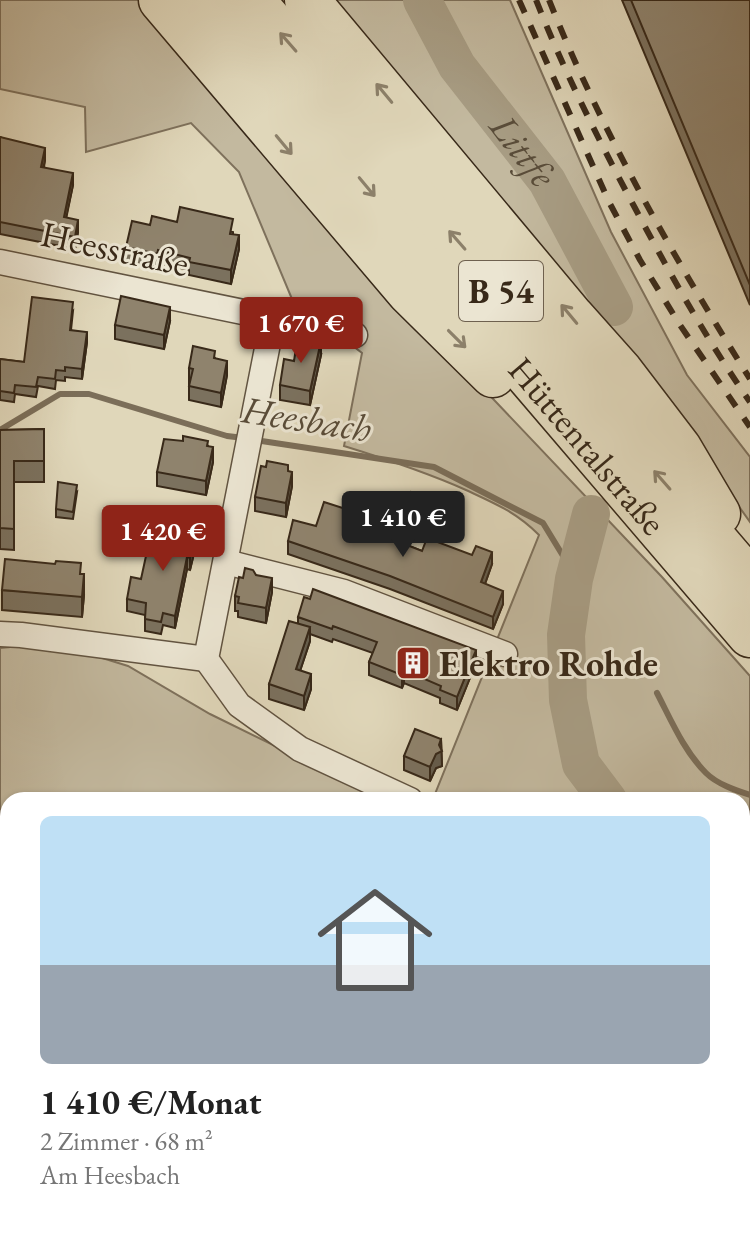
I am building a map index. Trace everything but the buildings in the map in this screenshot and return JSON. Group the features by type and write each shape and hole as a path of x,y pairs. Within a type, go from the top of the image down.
{"highway":[{"path":"161,0 409,292 500,382 569,424"},
{"name":"Hüttentalstraße","path":"207,0 750,635"},
{"name":"Hüttentalstraße","path":"252,0 750,581"},
{"path":"307,0 621,372 679,448 750,567"}],"street":[{"name":"Heesstraße","path":"0,262 355,335"},
{"path":"206,659 273,318"},
{"path":"226,562 344,592 505,654"},
{"path":"0,634 206,659 239,705 300,749 393,792"}],"shaded area":[{"path":"0,0 141,0 349,247 662,577 750,676 750,792 436,792 539,535 514,514 466,490 344,446 362,353 292,299 239,172 191,123 86,152 85,107 0,89"},
{"path":"330,0 510,0 611,232 687,375 750,457 750,522 636,362"},
{"path":"54,643 128,666 210,714 369,792 0,792 0,648"}],"waterway":[{"name":"Littfe","path":"422,0 457,66 547,181 614,307"},
{"name":"Heesbach","path":"0,430 60,394 89,394 227,436 244,438"},
{"name":"Heesbach","path":"255,440 434,467 543,523 574,579"},
{"name":"Littfe","path":"591,514 574,579 566,635 568,700 581,764 602,792"},
{"path":"657,693 698,764 710,777 741,792"}],"railway":[{"path":"519,0 609,202 640,260 750,427"},
{"path":"536,0 582,106 635,208 719,355 750,402"},
{"path":"549,0 592,98 641,194 750,379"}],"place":[{"name":"Elektro Rohde","path":"413,663"}]}
